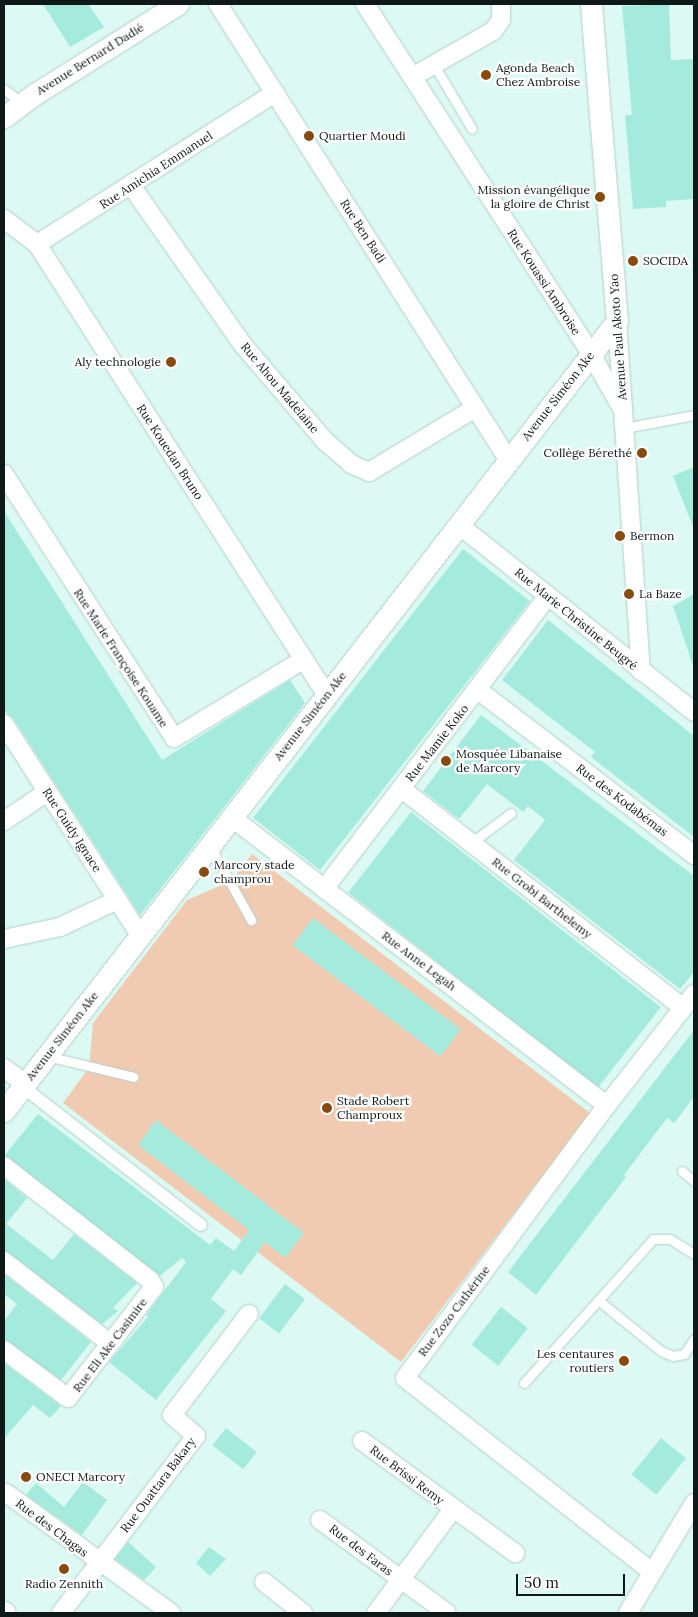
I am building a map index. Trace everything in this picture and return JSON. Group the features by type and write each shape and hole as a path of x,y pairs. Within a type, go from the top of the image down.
{"street":[{"name":"Avenue Bernard Dadié","path":"4,117 15,97 178,4"},
{"name":"Rue Ben Badi","path":"218,4 508,459"},
{"name":"Rue Kouassi Ambroise","path":"365,4 590,354 623,410"},
{"path":"412,77 493,31 501,20 501,4"},
{"name":"Avenue Paul Akoto Yao","path":"592,4 617,321 641,670"},
{"name":"Rue Amichia Emmanuel","path":"37,244 132,187 274,93"},
{"name":"Rue Ahou Madelaine","path":"132,187 243,345 324,441 351,464 369,472 475,408"},
{"name":"Rue Kouedan Bruno","path":"4,219 37,244 326,694"},
{"name":"Avenue Siméon Ake","path":"4,1111 459,525 508,459 617,321"},
{"name":"Rue Marie Françoise Kouame","path":"4,474 174,738 303,660"},
{"name":"Rue Marie Christine Beugré","path":"459,525 694,712"},
{"name":"Rue Mamie Koko","path":"324,889 548,596"},
{"name":"Rue des Kodabémas","path":"478,690 694,855"},
{"name":"Rue Guidy Ignace","path":"4,724 140,935"},
{"name":"Rue Grobi Barthelemy","path":"402,788 471,842 689,1001"},
{"path":"4,821 47,792"},
{"name":"Rue Anne Legah","path":"231,817 607,1105"},
{"path":"4,939 60,927 117,900"},
{"name":"Rue Zozo Cathérine","path":"652,1572 405,1378 607,1105 689,1001"},
{"path":"4,1068 201,1225"},
{"name":"Rue Eli Ake Casimire","path":"4,1166 153,1283 154,1287 68,1398 4,1350"},
{"path":"4,1261 111,1344"},
{"name":"Rue Ouattara Bakary","path":"61,1613 196,1436 172,1415 248,1314"},
{"name":"Rue Brissi Remy","path":"362,1441 515,1553"},
{"name":"Rue des Chagas","path":"6,1493 98,1564 171,1613"},
{"path":"628,1613 694,1503"},
{"path":"376,1613 453,1509"},
{"name":"Rue des Faras","path":"320,1520 447,1613"},
{"path":"264,1582 303,1613"}],"lane":[{"path":"434,65 472,129"},
{"path":"624,428 694,415"},
{"path":"471,842 511,813"},
{"path":"209,846 251,920"},
{"path":"47,1056 134,1077"},
{"path":"682,1171 694,1181"},
{"path":"524,1383 653,1239 670,1239 694,1254"},
{"path":"598,1300 661,1351 673,1356 684,1354 694,1339"}],"shaded area":[{"name":"Stade Robert Champroux","path":"252,854 590,1113 401,1362 63,1103 89,1068 93,1023 187,900 231,881"}],"building":[{"path":"43,4 88,4 104,27 70,47"},
{"path":"669,4 671,60 694,59 694,199 666,201 666,207 633,209 625,115 632,115 622,6"},
{"path":"694,467 694,529 673,476"},
{"path":"4,511 162,760 290,680 305,703 140,915 13,718 4,711"},
{"path":"463,549 530,601 320,870 253,818"},
{"path":"694,594 694,663 692,663 673,606"},
{"path":"548,620 694,736 694,837 591,757 595,752 502,680"},
{"path":"481,715 694,876 694,972 680,989 514,860 545,820 528,806 523,812 487,784 459,819 423,791"},
{"path":"411,812 661,1007 598,1088 348,892"},
{"path":"313,918 461,1029 440,1056 293,945"},
{"path":"694,1030 694,1097 674,1123 667,1118 624,1175 626,1177 536,1295 508,1272"},
{"path":"38,1114 210,1245 216,1238 234,1251 249,1230 138,1145 156,1120 304,1233 285,1258 265,1242 241,1275 233,1269 211,1299 226,1311 156,1400 109,1362 148,1317 146,1315 186,1262 182,1258 160,1276 4,1156"},
{"path":"4,1179 27,1198 6,1224 53,1260 74,1234 137,1283 113,1308 118,1311 102,1324 4,1251"},
{"path":"4,1274 91,1342 61,1380 4,1340 4,1321 17,1304 4,1294"},
{"path":"285,1284 305,1299 279,1333 259,1318"},
{"path":"501,1307 528,1328 498,1366 471,1345"},
{"path":"4,1363 61,1406 50,1418 33,1405 4,1439"},
{"path":"226,1428 257,1452 243,1469 212,1445"},
{"path":"661,1438 686,1458 656,1495 631,1475"},
{"path":"83,1482 107,1500 82,1535 26,1495 36,1483 64,1507"},
{"path":"128,1542 156,1567 144,1580 115,1559"},
{"path":"209,1547 226,1559 210,1576 196,1563"}],"place":[{"name":"Agonda Beach Chez Ambroise","path":"486,75"},
{"name":"Quartier Moudi","path":"309,136"},
{"name":"Mission évangélique la gloire de Christ","path":"600,197"},
{"name":"SOCIDA","path":"633,261"},
{"name":"Aly technologie","path":"171,362"},
{"name":"Collège Bérethé","path":"642,453"},
{"name":"Bermon","path":"620,536"},
{"name":"La Baze","path":"629,594"},
{"name":"Mosquée Libanaise de Marcory","path":"446,761"},
{"name":"Marcory stade champrou","path":"204,872"},
{"name":"Stade Robert Champroux","path":"327,1108"},
{"name":"Les centaures routiers","path":"624,1361"},
{"name":"ONECI Marcory","path":"26,1477"},
{"name":"Radio Zennith","path":"64,1569"}]}
